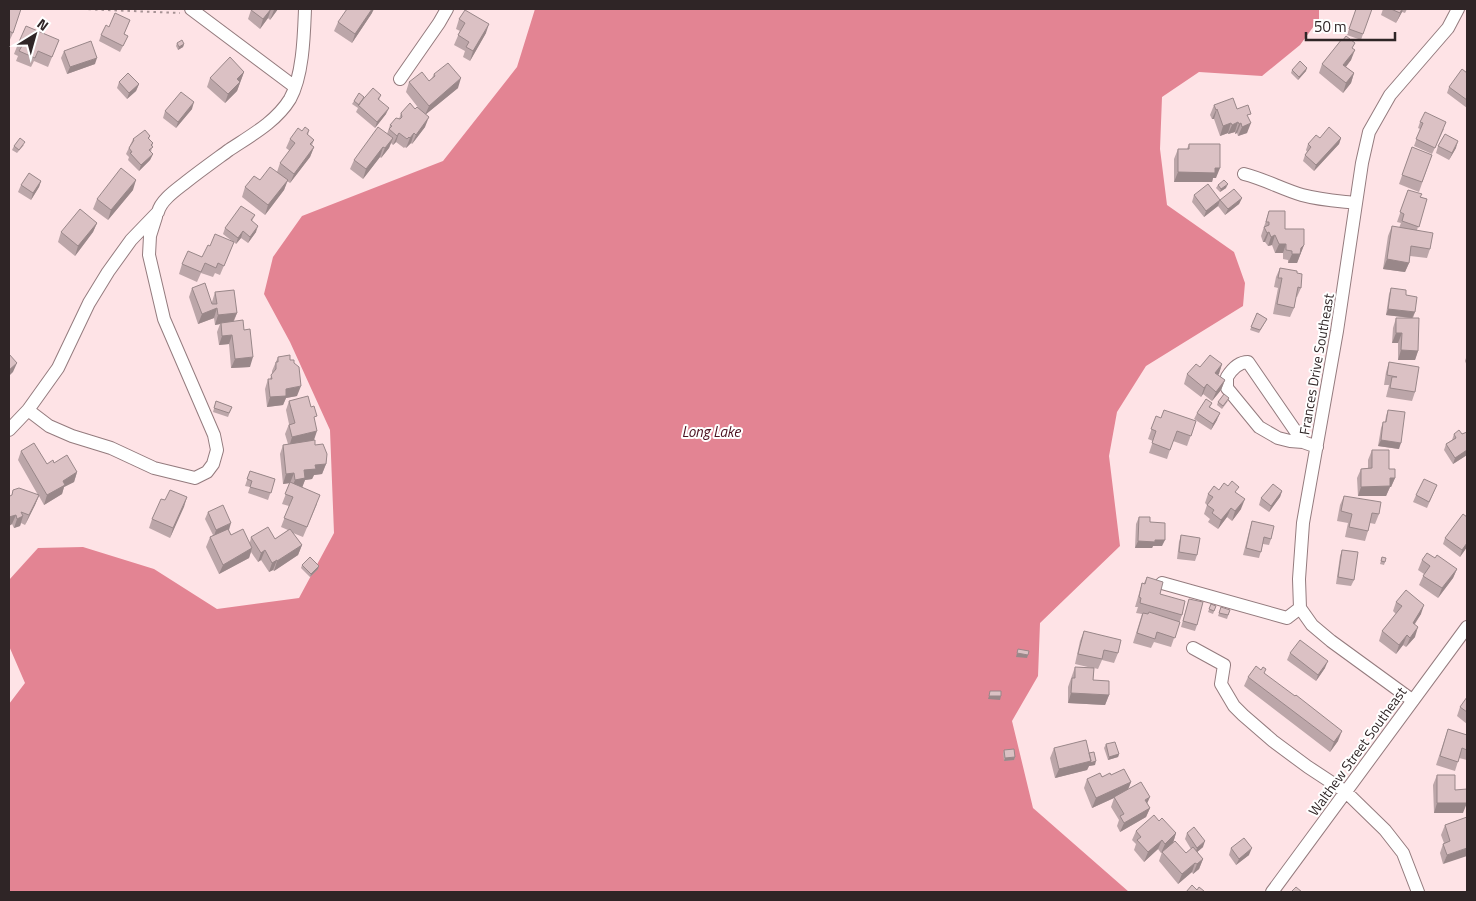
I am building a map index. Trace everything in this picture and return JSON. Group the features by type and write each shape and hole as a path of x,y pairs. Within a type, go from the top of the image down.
{"street":[{"path":"28,410 49,426 72,436 111,448 166,472 195,478 207,472 214,464 218,450 214,435 164,318 151,269 149,255 150,236 159,207 173,192 262,128 281,111 290,98 299,67 305,9"},
{"path":"400,78 447,9"},
{"name":"Frances Drive Southeast","path":"1300,608 1299,579 1303,524 1337,331 1362,162 1369,132 1390,95 1448,28 1458,9"},
{"path":"194,11 295,86"},
{"path":"1244,174 1260,178 1308,197 1356,204"},
{"path":"9,430 28,410 58,368 89,303 108,272 131,240 158,212"},
{"path":"1303,442 1248,362 1242,362 1236,366 1227,377 1227,388 1259,426 1278,438 1290,442 1303,442 1317,446"},
{"path":"1162,583 1288,618 1300,608 1312,625 1331,641 1412,700"},
{"name":"Walthew Street Southeast","path":"1272,892 1467,627"},
{"path":"1193,648 1224,665 1221,684 1231,702 1243,715 1308,767 1346,792 1385,830 1403,853 1418,892"}],"path":[{"path":"82,9 194,11"}],"water":[{"name":"Long Lake","path":"535,9 1319,9 1319,19 1300,45 1262,76 1199,72 1162,97 1160,149 1167,205 1234,252 1245,283 1243,306 1146,366 1117,412 1109,456 1120,546 1040,623 1038,676 1012,721 1033,808 1129,892 9,892 9,704 25,683 9,646 9,580 38,548 83,547 154,569 217,609 299,598 334,533 330,430 290,342 264,294 273,257 302,216 443,161 517,67"}],"building":[{"path":"9,9 21,9 13,33 9,31"},
{"path":"252,9 271,9 263,19"},
{"path":"347,9 372,9 355,34 338,22"},
{"path":"1356,9 1372,9 1363,34 1349,29"},
{"path":"1391,9 1402,9 1400,13"},
{"path":"465,10 489,24 473,51 466,47 469,42 458,35 465,23 459,19"},
{"path":"115,13 130,20 124,34 128,36 123,46 101,35 106,25 109,27"},
{"path":"26,26 59,40 52,57 38,51 35,58 19,51 22,46 18,44"},
{"path":"1346,36 1355,43 1352,48 1355,50 1343,65 1354,73 1346,83 1322,64"},
{"path":"182,40 184,44 179,47 177,43"},
{"path":"91,41 97,58 70,67 64,51"},
{"path":"230,57 244,72 237,79 240,82 228,94 210,78"},
{"path":"1300,61 1307,68 1299,77 1292,70"},
{"path":"448,63 461,78 429,106 409,82 422,72 429,81 435,76 434,74"},
{"path":"1462,69 1467,73 1467,100 1449,87"},
{"path":"128,73 139,84 129,93 119,82"},
{"path":"373,88 381,95 378,99 389,108 377,122 358,105"},
{"path":"181,92 194,102 178,122 165,111"},
{"path":"359,93 364,97 359,105 354,101"},
{"path":"1233,98 1237,109 1248,105 1251,114 1247,115 1251,123 1242,127 1241,123 1239,124 1238,122 1223,126 1214,105"},
{"path":"410,103 415,109 417,107 429,117 416,135 414,133 407,139 399,133 397,136 389,129 396,118 400,119 402,117 401,113"},
{"path":"1425,112 1446,122 1435,148 1416,139 1423,123 1420,122"},
{"path":"305,127 309,130 307,134 314,140 310,144 314,147 294,174 280,163 295,143 290,139 298,128 302,131"},
{"path":"378,127 393,138 385,148 383,147 366,169 354,160"},
{"path":"1329,127 1341,138 1316,165 1305,155 1311,147 1308,144 1316,135 1320,138"},
{"path":"145,130 150,136 148,138 153,143 151,145 153,147 149,150 153,154 141,165 130,153 132,152 129,148 133,139"},
{"path":"1445,134 1458,141 1452,153 1438,146"},
{"path":"20,138 25,142 19,150 14,146"},
{"path":"1189,144 1220,144 1220,168 1215,168 1215,173 1178,172 1178,149 1189,149"},
{"path":"1412,147 1432,155 1422,182 1402,175"},
{"path":"270,167 288,180 268,205 245,187 254,176 260,180"},
{"path":"121,168 136,180 111,210 97,199"},
{"path":"29,173 41,181 33,193 21,185"},
{"path":"1224,180 1228,184 1221,189 1218,185"},
{"path":"1208,184 1220,200 1206,211 1194,195"},
{"path":"1234,189 1242,198 1228,209 1220,200"},
{"path":"1408,190 1422,194 1420,197 1427,199 1419,227 1402,221 1404,214 1400,212"},
{"path":"241,206 255,215 251,220 258,226 250,237 243,231 238,238 225,228"},
{"path":"80,209 97,223 78,246 61,232"},
{"path":"1269,211 1285,211 1285,229 1304,229 1304,245 1301,248 1300,254 1292,254 1292,251 1286,250 1286,244 1279,244 1275,235 1271,237 1269,232 1267,233 1264,227 1269,225 1269,222 1266,222"},
{"path":"1392,226 1433,233 1430,249 1411,246 1409,263 1387,259"},
{"path":"215,234 234,242 224,266 218,263 216,268 205,263 201,272 182,264 188,251 202,257 208,245 210,246"},
{"path":"1280,268 1297,271 1297,273 1302,274 1301,288 1298,287 1294,308 1277,304 1282,278 1278,278"},
{"path":"205,283 212,304 217,304 215,292 234,290 237,313 218,315 217,308 202,314 192,288"},
{"path":"1391,288 1406,290 1406,295 1417,297 1415,312 1388,309"},
{"path":"1257,313 1267,319 1260,330 1251,327"},
{"path":"1396,318 1419,318 1418,351 1401,350 1402,333 1396,333"},
{"path":"243,320 244,330 250,329 253,357 235,359 232,335 222,336 221,323"},
{"path":"9,354 17,363 9,370"},
{"path":"290,355 290,360 294,360 294,363 299,367 301,386 286,389 286,396 270,397 268,379 272,379 271,375 276,369 278,357"},
{"path":"1210,355 1222,364 1215,373 1225,380 1216,392 1207,384 1204,388 1187,374 1196,364 1200,367"},
{"path":"1389,362 1419,367 1415,392 1390,388 1392,377 1397,377 1387,375"},
{"path":"1224,394 1229,398 1223,406 1218,402"},
{"path":"308,396 311,407 314,406 317,416 314,417 317,431 292,437 289,425 295,423 289,401"},
{"path":"1206,399 1212,403 1209,407 1220,413 1213,424 1197,413"},
{"path":"216,401 232,407 229,413 214,408"},
{"path":"1164,410 1196,421 1191,436 1177,431 1170,450 1152,443 1156,431 1151,429 1156,416 1161,418"},
{"path":"1388,410 1405,412 1401,443 1381,440 1383,422 1386,422"},
{"path":"1459,430 1462,434 1467,432 1467,450 1455,458 1446,444 1456,438 1454,434"},
{"path":"315,440 315,445 323,444 327,454 326,464 315,465 316,469 304,470 305,478 295,480 294,473 286,474 283,445"},
{"path":"34,443 47,464 53,460 54,463 67,455 77,472 63,481 65,485 47,495 21,451"},
{"path":"1372,450 1389,450 1389,469 1395,469 1395,478 1390,478 1390,486 1361,487 1361,469 1372,468"},
{"path":"250,471 275,479 271,493 250,487 252,481 247,479"},
{"path":"1424,479 1437,485 1429,502 1416,495"},
{"path":"1232,481 1239,487 1235,492 1245,499 1235,511 1231,508 1221,520 1212,513 1214,510 1207,505 1213,497 1208,494 1214,486 1219,490 1224,483 1228,486"},
{"path":"290,482 320,495 307,527 284,518 293,497 285,494"},
{"path":"1273,484 1282,491 1271,506 1261,498"},
{"path":"19,488 39,495 29,515 21,512 23,516 17,519 16,515 9,517 9,494 10,496 12,495 13,490"},
{"path":"170,490 187,497 173,528 152,519 161,499 165,500"},
{"path":"1344,496 1381,502 1379,514 1372,513 1368,531 1349,527 1352,514 1341,511"},
{"path":"223,505 231,523 216,530 208,512"},
{"path":"1463,514 1467,517 1467,543 1462,550 1445,538"},
{"path":"1139,517 1150,517 1150,522 1165,523 1165,540 1155,540 1155,542 1138,541"},
{"path":"1252,521 1274,526 1271,539 1264,537 1261,552 1246,548"},
{"path":"268,527 275,539 290,529 302,545 272,563 265,550 261,553 251,537"},
{"path":"228,529 231,535 243,529 252,548 223,565 210,537"},
{"path":"1181,535 1200,538 1197,555 1179,552"},
{"path":"1342,550 1358,552 1354,580 1338,577"},
{"path":"1427,553 1435,558 1437,555 1457,569 1442,588 1423,576 1430,566 1422,560"},
{"path":"310,557 319,566 311,574 302,565"},
{"path":"1382,557 1386,558 1385,562 1381,561"},
{"path":"1147,577 1163,582 1160,594 1185,601 1182,615 1140,603 1141,598 1139,597 1142,583 1145,584"},
{"path":"1406,590 1424,605 1413,623 1418,627 1410,638 1407,635 1399,645 1382,631 1402,606 1396,602"},
{"path":"1189,599 1203,602 1197,625 1183,621"},
{"path":"1211,604 1216,606 1214,611 1209,609"},
{"path":"1221,607 1230,610 1228,615 1219,613"},
{"path":"1149,612 1180,622 1175,638 1157,632 1155,639 1137,633 1143,613 1148,614"},
{"path":"1084,631 1121,640 1118,653 1104,650 1102,659 1078,654"},
{"path":"1300,640 1328,661 1318,675 1290,653"},
{"path":"1018,649 1029,651 1028,655 1017,653"},
{"path":"1256,666 1261,670 1263,667 1266,669 1264,673 1342,731 1334,742 1248,677"},
{"path":"1075,667 1094,668 1093,680 1109,681 1109,695 1071,693 1072,678 1075,678"},
{"path":"990,691 1001,691 1001,696 989,696"},
{"path":"1467,697 1467,712 1460,707"},
{"path":"1448,729 1467,735 1467,750 1462,748 1458,762 1440,756"},
{"path":"1086,740 1091,761 1059,769 1054,748"},
{"path":"1115,742 1119,754 1109,757 1106,744"},
{"path":"1014,749 1015,757 1005,758 1004,750"},
{"path":"1094,752 1096,761 1090,763 1089,753"},
{"path":"1124,769 1131,782 1096,798 1087,779 1100,773 1102,777 1110,773 1111,775"},
{"path":"1437,775 1455,775 1455,790 1467,789 1467,803 1437,803"},
{"path":"1141,782 1150,797 1145,800 1150,808 1124,823 1120,816 1124,814 1114,797"},
{"path":"1154,815 1159,821 1162,818 1176,833 1165,844 1162,840 1148,852 1137,840 1141,837 1136,831"},
{"path":"1467,817 1467,848 1447,855 1443,844 1450,841 1445,825"},
{"path":"1194,827 1205,841 1197,848 1187,833"},
{"path":"1244,838 1252,848 1239,859 1231,848"},
{"path":"1175,841 1186,853 1193,847 1203,859 1182,874 1162,852"},
{"path":"1192,885 1197,890 1199,887 1204,892 1186,892"},
{"path":"1296,887 1302,892 1291,892"}]}
